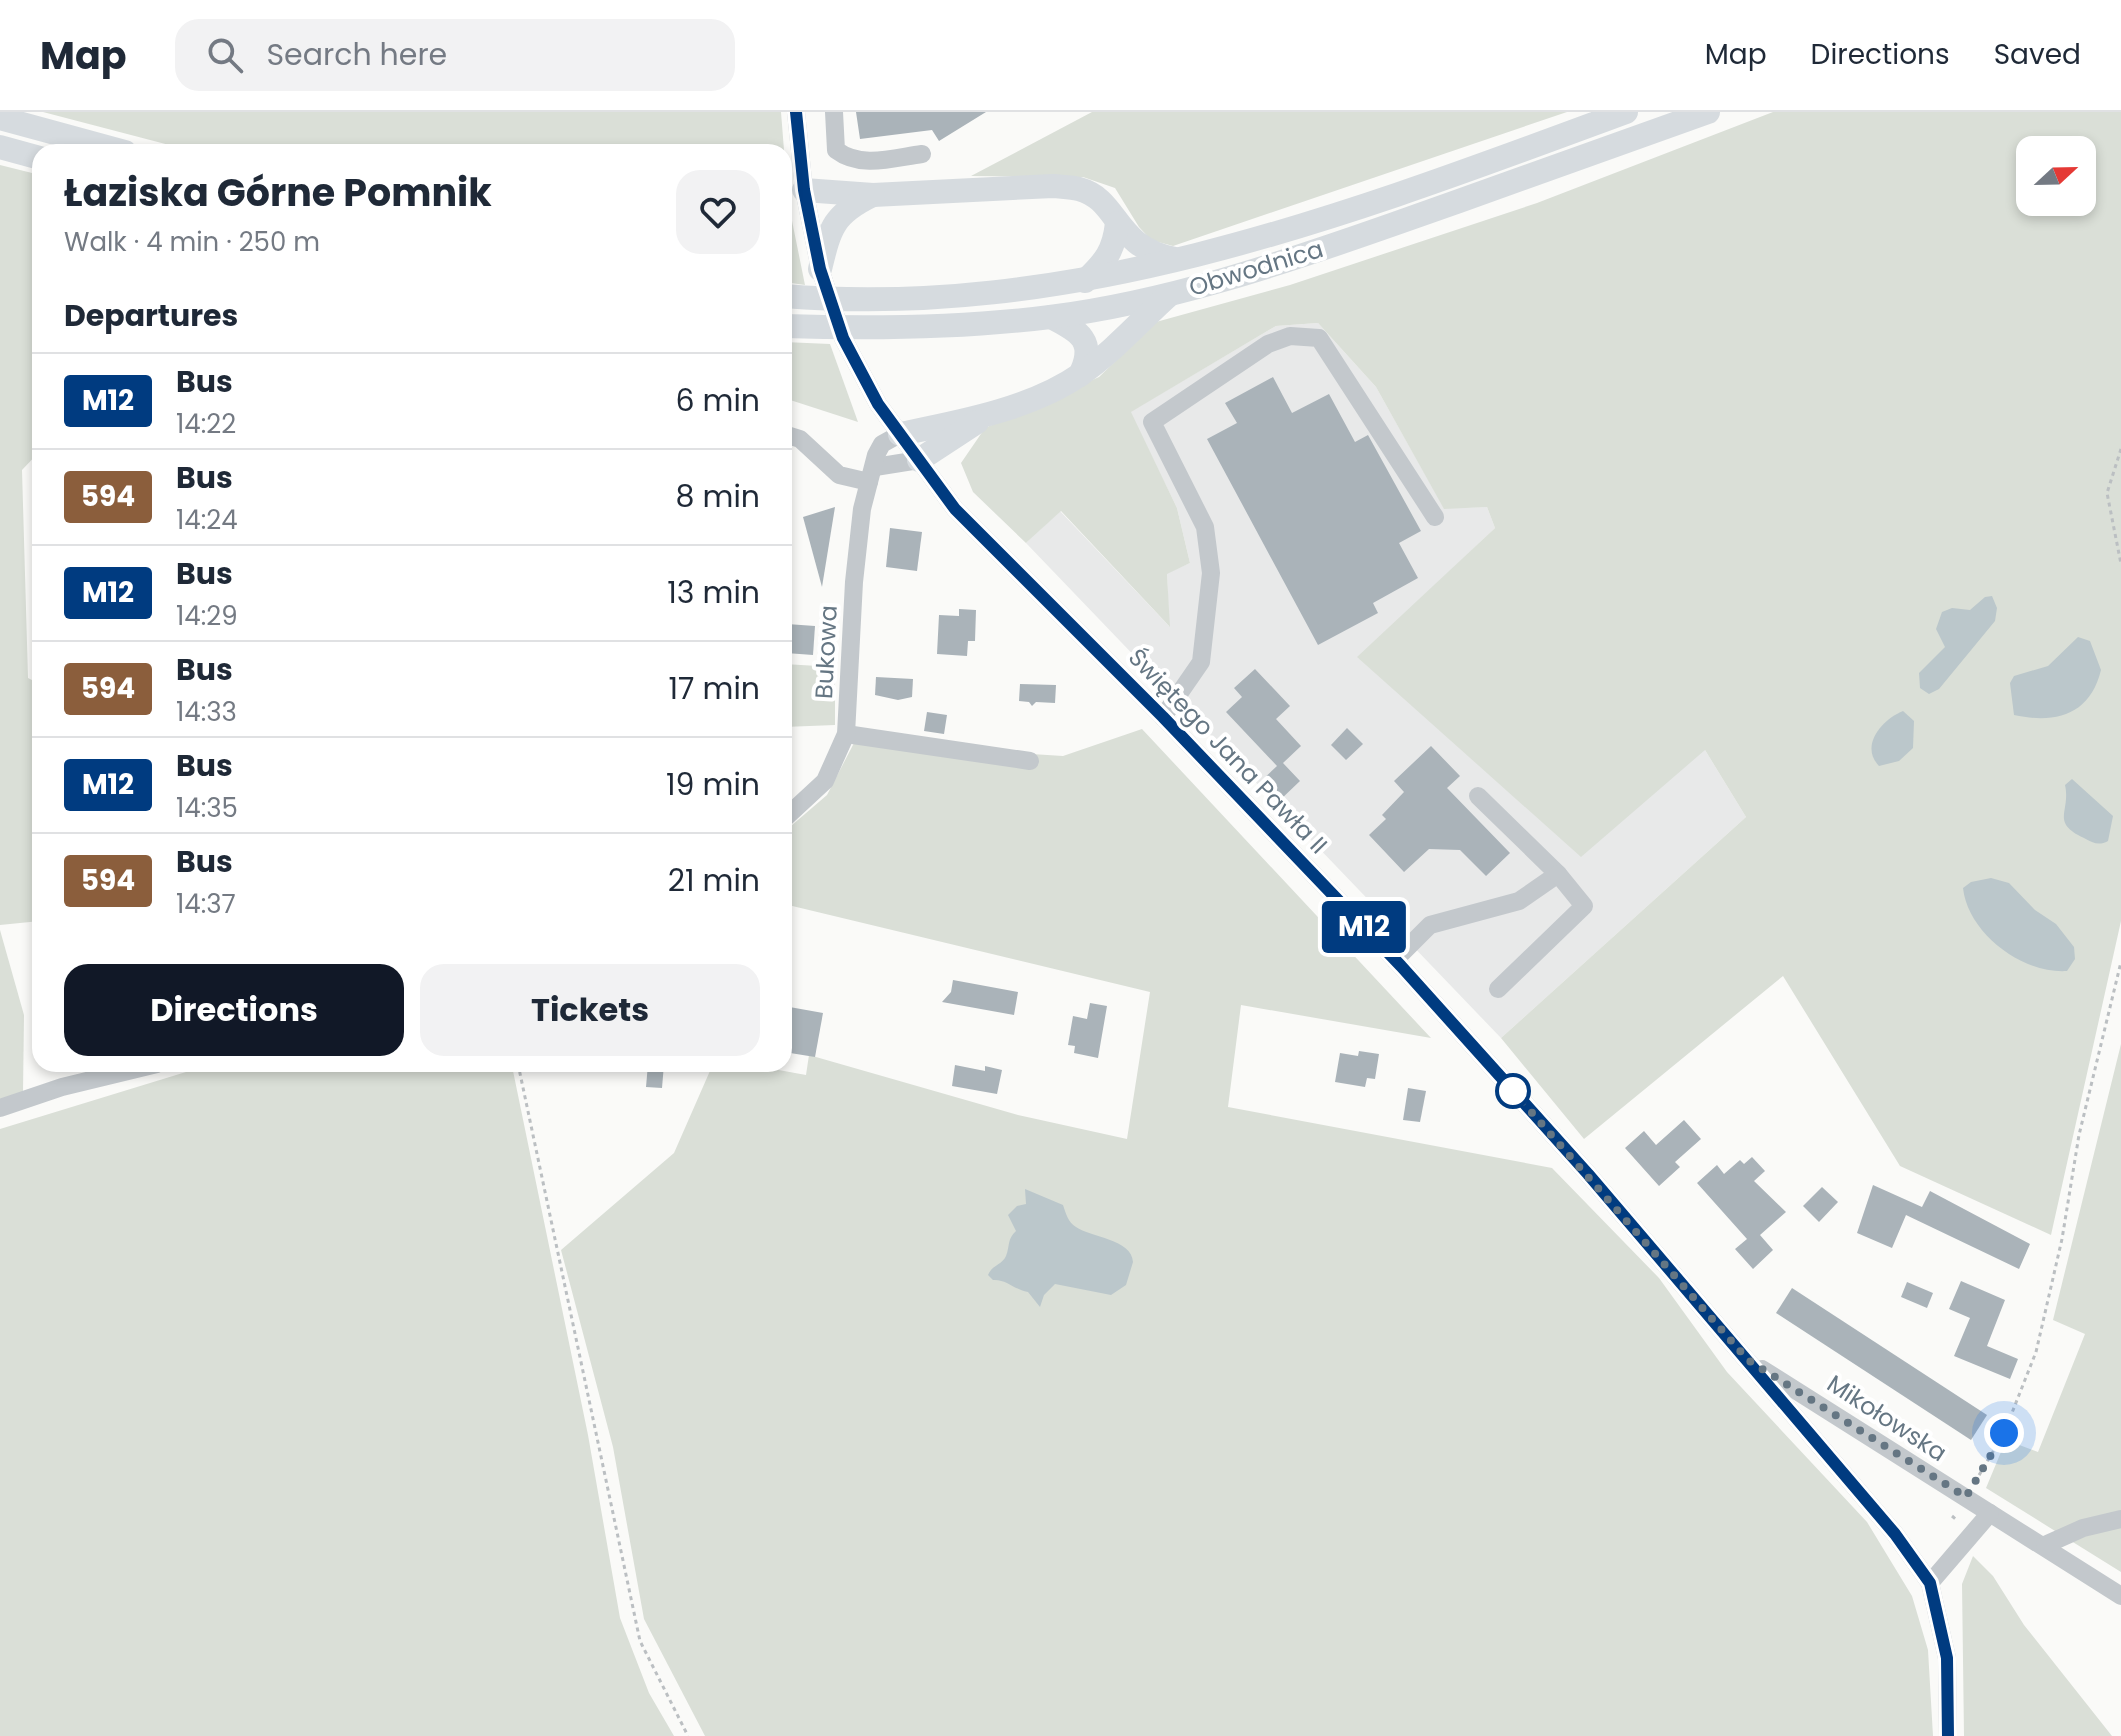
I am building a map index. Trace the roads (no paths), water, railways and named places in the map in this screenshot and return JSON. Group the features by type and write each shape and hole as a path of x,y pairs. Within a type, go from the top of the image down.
{"main road":[{"name":"Obwodnica","path":"792,296 896,301 980,296 1083,282 1186,260 1296,228 1626,112"},
{"name":"Obwodnica","path":"792,326 872,329 1051,317 1171,293 1297,258 1708,112"},
{"path":"0,118 96,144"},
{"path":"0,147 32,156"},
{"path":"804,190 873,195 1081,189 1097,198 1130,241 1151,254 1186,260"},
{"path":"820,269 829,230 836,219 852,205 873,195"},
{"path":"1083,282 1106,261 1115,245 1117,223"},
{"path":"900,434 993,411 1055,389 1080,375 1171,293"},
{"path":"1051,317 1076,329 1085,340 1088,360 1080,375"},
{"path":"919,460 993,411"}],"street":[{"name":"Świętego Jana Pawła II","path":"796,112 804,190 820,269 855,366 955,509 1163,717 1395,960 1588,1174 1748,1360 1895,1534 1930,1583"},
{"path":"834,112 836,150 848,159 859,162 922,154"},
{"path":"1163,717 1201,662 1211,573 1205,527 1152,422 1268,344 1290,336 1319,338 1435,517"},
{"name":"Bukowa","path":"792,812 825,781 846,734 854,582 872,475 882,444 900,434"},
{"path":"792,436 800,439 839,475 872,475 919,460"},
{"path":"846,734 1030,761"},
{"path":"1478,796 1558,874 1584,906 1498,989"},
{"path":"1395,960 1430,925 1519,901 1558,874"},
{"path":"0,1108 62,1087 124,1072"},
{"name":"Mikołowska","path":"1748,1360 2045,1545 2121,1596"},
{"path":"1948,1736 1947,1658 1930,1583 1990,1513"},
{"path":"2045,1545 2083,1528 2121,1519"}]}
